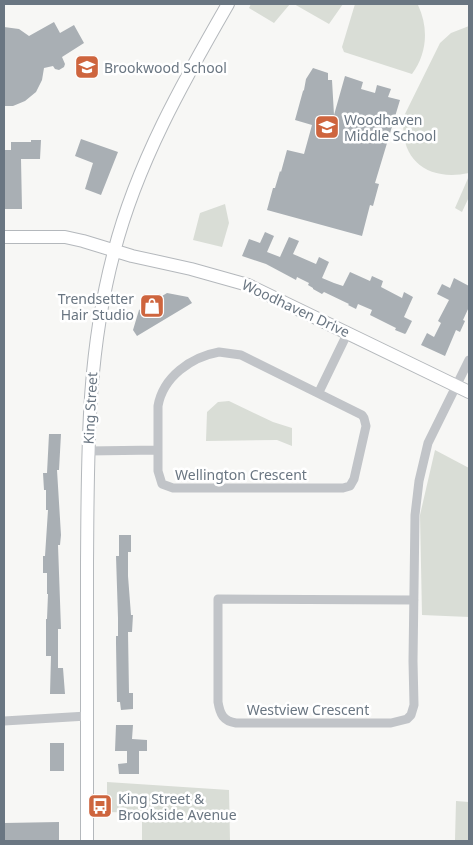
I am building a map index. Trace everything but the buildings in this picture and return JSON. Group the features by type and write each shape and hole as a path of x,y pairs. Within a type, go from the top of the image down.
{"street":[{"name":"King Street","path":"87,841 88,451 94,347 114,250 132,198 154,143 228,4"},
{"name":"Woodhaven Drive","path":"4,237 65,237 132,256 229,278 348,332 469,392"},
{"path":"319,392 348,332"},
{"name":"Wellington Crescent","path":"219,352 241,355 319,392 359,412 366,422 354,479 350,486 344,488 173,488 162,484 159,478 158,450 158,406 160,396 164,387 177,373 206,355 219,352"},
{"name":"Westview Crescent","path":"414,600 218,599 218,702 222,716 229,722 236,723 391,723 407,719 411,715 414,705 416,495 428,443 469,360"},
{"path":"88,451 158,450"},
{"path":"4,721 87,716"}],"shaded area":[{"path":"251,4 290,4 274,23 249,8"},
{"path":"294,4 343,4 329,24"},
{"path":"355,4 418,5 424,23 425,41 421,58 412,74 344,52 342,47"},
{"path":"469,26 469,173 441,174 429,171 411,156 403,131 404,116 440,43 451,33"},
{"path":"469,176 469,197 462,212 455,208"},
{"path":"225,204 229,223 222,247 193,240 200,213"},
{"path":"229,401 273,422 292,428 292,446 277,440 206,441 207,412 218,402"},
{"path":"435,450 469,468 469,617 422,615 420,515"},
{"path":"107,782 229,790 230,841 142,841 142,813 107,812"},
{"path":"456,801 469,802 469,840 455,840"}],"place":[{"name":"Brookwood School","path":"87,67"},
{"name":"Woodhaven Middle School","path":"327,127"},
{"name":"Trendsetter Hair Studio","path":"152,306"},
{"name":"King Street & Brookside Avenue","path":"100,806"}]}
